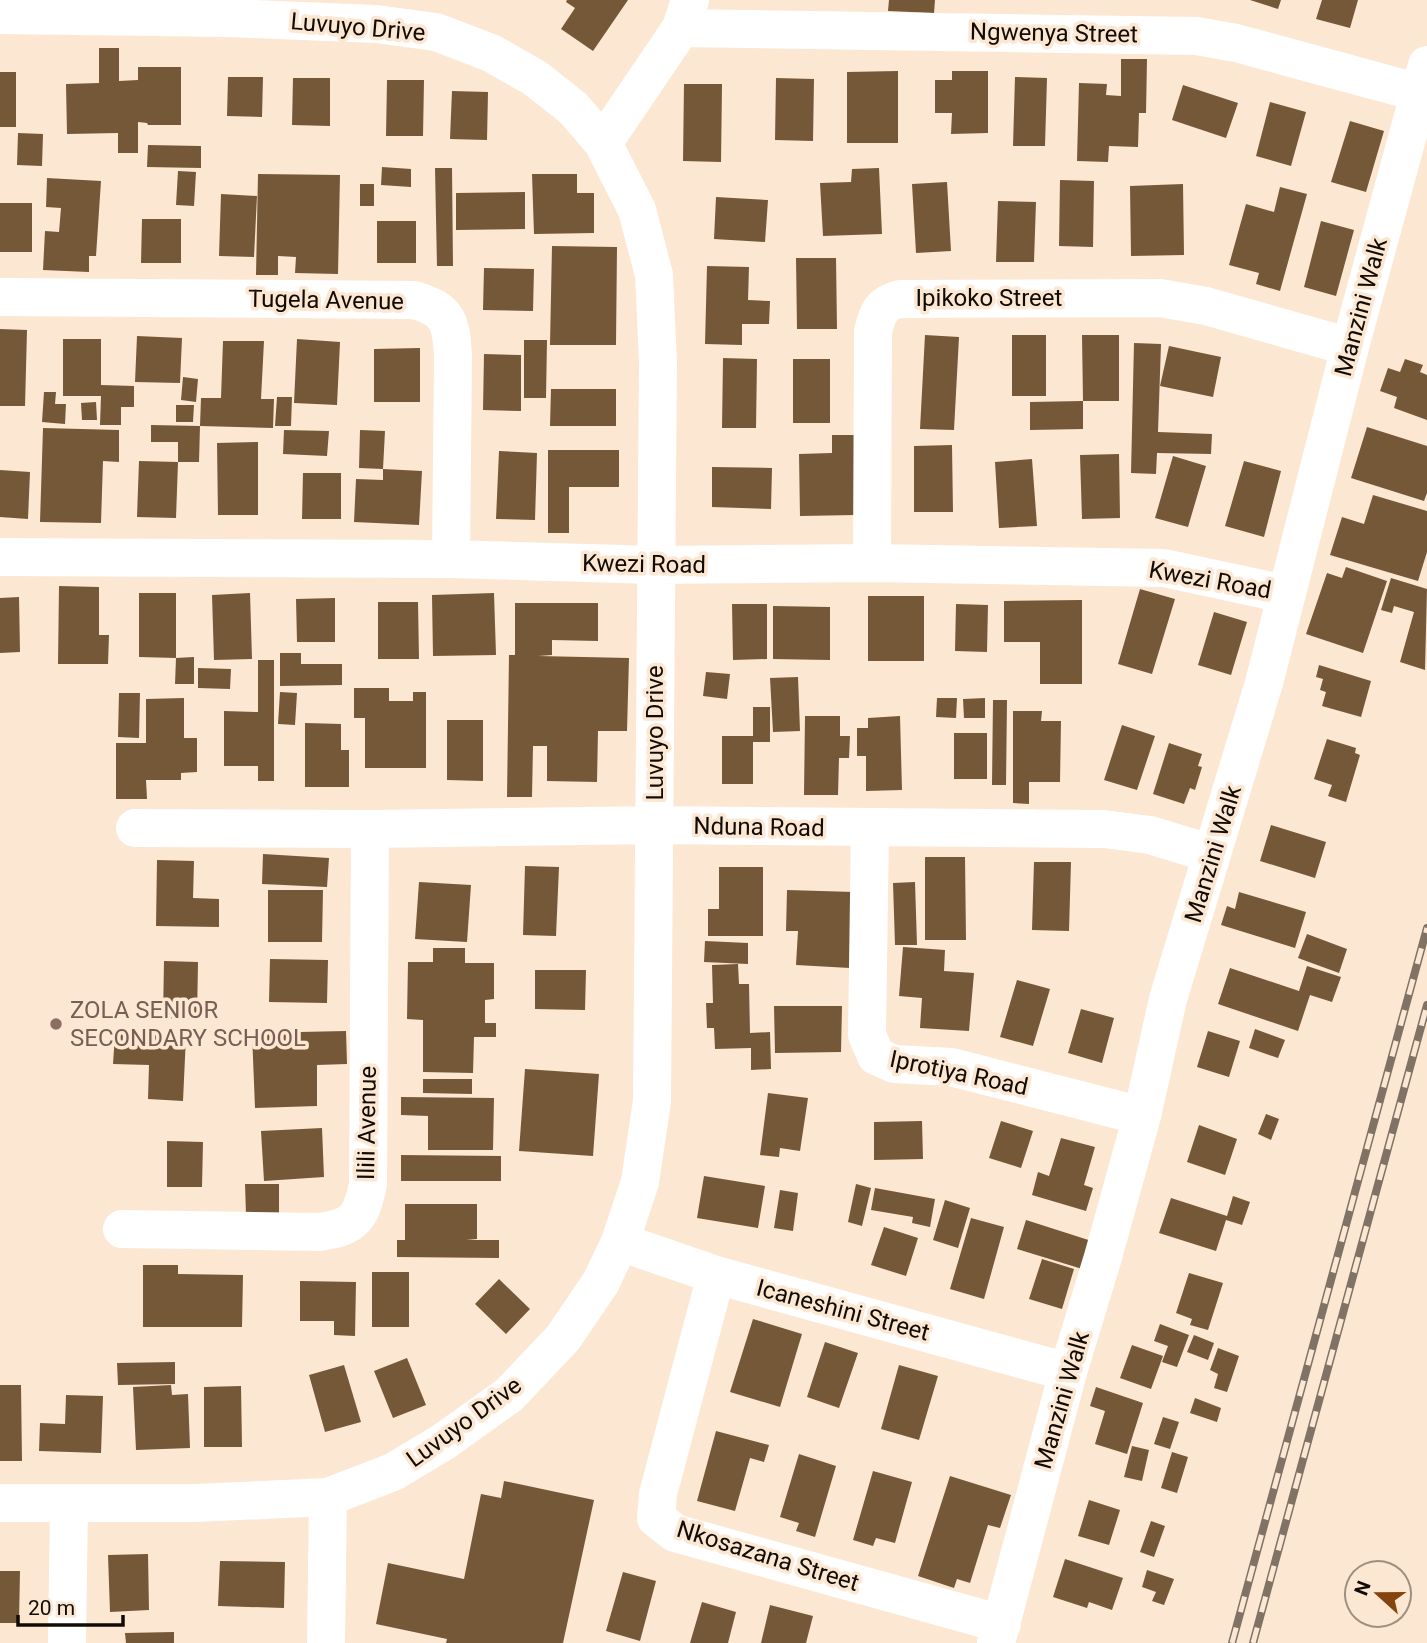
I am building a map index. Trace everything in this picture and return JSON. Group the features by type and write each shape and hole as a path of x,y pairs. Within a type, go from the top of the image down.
{"street":[{"name":"Ngwenya Street","path":"686,14 1197,36 1423,79"},
{"path":"603,143 686,14"},
{"name":"Luvuyo Drive","path":"0,15 226,18 376,24 436,32 491,52 535,78 573,108 603,143 637,210 654,275 658,363 654,565 652,1101 640,1182 620,1242 601,1282 563,1338 509,1395 443,1442 393,1472 328,1497 196,1503 0,1503"},
{"name":"Manzini Walk","path":"999,1633 1068,1372 1142,1116 1168,999 1264,683 1350,347 1423,79"},
{"name":"Tugela Avenue","path":"0,297 414,300 431,305 444,314 452,330 453,342 451,559"},
{"name":"Ipikoko Street","path":"872,563 873,332 881,307 888,301 973,297 1160,298 1206,306 1350,347"},
{"name":"Kwezi Road","path":"0,558 451,559 654,565 872,563 1164,568 1285,594"},
{"name":"Nduna Road","path":"135,828 370,829 655,825 1104,829 1150,835 1212,853"},
{"name":"Iprotiya Road","path":"870,828 867,1035 876,1056 894,1064 951,1067 1142,1116"},
{"name":"Ilili Avenue","path":"122,1229 319,1232 341,1229 355,1220 364,1205 368,1184 370,829"},
{"name":"Icaneshini Street","path":"620,1242 716,1275 1068,1372"},
{"name":"Nkosazana Street","path":"716,1275 657,1494 656,1518 675,1533 999,1633"},
{"path":"326,1643 328,1497"},
{"path":"67,1643 69,1504"}],"building":[{"path":"628,0 593,51 561,29 575,8 566,2"},
{"path":"889,0 935,0 934,13 888,11"},
{"path":"1250,0 1281,0 1278,9"},
{"path":"1322,0 1358,0 1350,28 1316,19"},
{"path":"99,48 119,48 119,81 138,80 138,67 181,67 181,125 148,125 138,122 138,153 118,153 118,133 67,134 66,84 99,83"},
{"path":"1121,59 1147,59 1146,113 1139,113 1138,147 1109,146 1108,162 1077,161 1079,83 1107,84 1106,95 1121,96"},
{"path":"898,71 898,143 847,143 847,72"},
{"path":"952,71 988,71 988,133 951,134 952,113 935,113 935,80 952,80"},
{"path":"0,72 16,72 16,127 0,127"},
{"path":"228,77 263,77 262,117 227,116"},
{"path":"1015,77 1047,78 1045,146 1013,146"},
{"path":"293,78 330,78 330,126 292,125"},
{"path":"776,78 814,79 813,141 775,140"},
{"path":"387,80 424,80 423,136 386,136"},
{"path":"684,84 722,84 721,162 683,161"},
{"path":"1183,85 1238,103 1226,138 1172,120"},
{"path":"452,91 488,92 487,140 450,139"},
{"path":"1270,102 1306,112 1291,166 1256,156"},
{"path":"1350,121 1384,131 1366,192 1331,182"},
{"path":"18,133 43,134 42,166 17,165"},
{"path":"148,145 201,146 201,168 147,167"},
{"path":"382,167 411,169 411,187 381,185"},
{"path":"435,168 452,168 453,266 437,266"},
{"path":"879,168 882,234 823,236 820,183 851,182 852,169"},
{"path":"178,171 196,172 194,206 176,205"},
{"path":"258,174 340,175 338,274 295,273 296,257 278,256 278,275 256,275"},
{"path":"532,174 577,174 577,193 594,193 594,233 534,234"},
{"path":"47,178 101,181 96,256 89,256 89,272 43,270 45,231 59,232 61,208 46,207"},
{"path":"1060,180 1094,181 1093,247 1059,246"},
{"path":"947,182 951,251 916,253 912,184"},
{"path":"360,184 374,184 374,206 360,206"},
{"path":"1183,184 1184,255 1131,256 1130,186"},
{"path":"1280,187 1307,194 1280,291 1256,284 1259,273 1229,265 1246,204 1274,212"},
{"path":"525,192 525,229 456,230 456,193"},
{"path":"221,194 257,196 254,257 219,256"},
{"path":"716,197 768,200 765,242 714,239"},
{"path":"998,201 1036,202 1034,262 996,262"},
{"path":"0,203 32,203 32,252 0,252"},
{"path":"142,219 181,219 181,263 141,263"},
{"path":"377,221 416,221 416,263 377,263"},
{"path":"1321,221 1354,230 1336,296 1304,287"},
{"path":"552,246 617,247 616,345 550,345"},
{"path":"796,258 836,258 837,329 797,329"},
{"path":"707,266 749,267 748,300 770,301 769,324 742,324 742,345 705,344"},
{"path":"484,268 534,269 533,311 483,310"},
{"path":"0,329 27,330 25,406 0,406"},
{"path":"925,335 959,337 954,430 920,429"},
{"path":"1012,335 1046,335 1046,396 1012,396"},
{"path":"1082,335 1119,335 1119,401 1083,401"},
{"path":"137,336 182,338 180,383 135,382"},
{"path":"63,339 101,339 101,385 134,386 134,407 121,407 121,425 100,425 101,396 63,396"},
{"path":"297,339 340,342 337,405 294,403"},
{"path":"524,340 547,340 546,398 524,398"},
{"path":"223,341 264,341 261,399 274,399 273,428 200,426 201,398 221,398"},
{"path":"1134,343 1161,344 1158,432 1212,434 1211,454 1157,453 1156,474 1131,473"},
{"path":"1169,346 1221,357 1213,397 1160,386"},
{"path":"420,348 420,402 374,402 374,349"},
{"path":"484,354 521,355 521,411 483,410"},
{"path":"723,358 757,359 756,428 722,428"},
{"path":"793,359 830,359 830,423 793,423"},
{"path":"1405,359 1423,365 1420,372 1427,375 1427,420 1394,408 1397,397 1380,391 1388,368 1400,372"},
{"path":"183,377 198,379 196,402 181,400"},
{"path":"551,389 616,389 616,426 550,426"},
{"path":"44,392 56,392 55,404 66,404 65,424 42,422"},
{"path":"277,397 292,397 291,426 275,426"},
{"path":"1083,401 1083,429 1030,430 1030,402"},
{"path":"96,402 97,420 82,420 81,403"},
{"path":"176,405 194,405 193,422 176,422"},
{"path":"151,425 200,426 199,462 178,462 178,442 151,442"},
{"path":"1367,427 1427,446 1427,493 1424,501 1351,478"},
{"path":"43,428 119,430 119,462 103,461 101,523 40,522"},
{"path":"284,430 329,431 327,456 283,454"},
{"path":"360,430 385,431 383,469 359,468"},
{"path":"832,435 854,435 855,515 800,516 799,454 832,453"},
{"path":"258,442 258,515 218,515 217,443"},
{"path":"952,445 953,512 914,512 914,446"},
{"path":"548,450 619,450 619,487 569,487 569,533 548,533"},
{"path":"499,451 537,453 535,520 496,519"},
{"path":"1119,454 1120,518 1082,519 1080,455"},
{"path":"1173,456 1206,466 1188,527 1155,518"},
{"path":"1032,459 1037,526 999,528 995,462"},
{"path":"139,461 178,462 176,518 137,517"},
{"path":"1244,461 1281,471 1264,537 1225,526"},
{"path":"712,467 772,468 771,509 712,507"},
{"path":"383,469 422,471 419,525 354,522 356,479 383,480"},
{"path":"0,470 30,472 28,519 0,517"},
{"path":"303,473 341,473 341,519 302,519"},
{"path":"1373,495 1427,511 1427,552 1418,581 1330,555 1342,517 1364,524"},
{"path":"1346,567 1387,581 1363,653 1306,634 1327,573 1342,578"},
{"path":"1391,578 1427,589 1425,670 1400,662 1414,612 1394,606 1392,613 1381,610"},
{"path":"59,586 99,587 99,635 109,635 108,664 58,664"},
{"path":"1140,589 1175,599 1152,674 1118,664"},
{"path":"139,593 176,593 176,658 139,657"},
{"path":"250,593 252,659 214,660 212,595"},
{"path":"494,593 496,655 433,656 432,595"},
{"path":"868,596 924,596 924,661 868,661"},
{"path":"19,597 20,652 0,653 0,598"},
{"path":"335,598 335,642 297,642 296,599"},
{"path":"1082,600 1082,684 1040,684 1040,642 1004,642 1004,601"},
{"path":"378,602 418,602 419,659 378,659"},
{"path":"515,603 598,603 598,641 552,640 552,655 538,656 629,658 627,731 598,731 597,782 547,781 547,746 533,746 532,797 507,797 509,655 515,655"},
{"path":"732,604 767,604 767,659 733,660"},
{"path":"956,604 988,605 987,652 955,651"},
{"path":"773,606 830,607 830,660 773,659"},
{"path":"1214,612 1247,622 1231,675 1198,665"},
{"path":"280,653 301,653 301,664 342,664 342,685 280,686"},
{"path":"194,657 194,684 175,684 176,658"},
{"path":"258,660 274,660 274,781 258,781 258,766 224,766 224,711 258,712"},
{"path":"1319,665 1371,681 1361,717 1322,706 1326,692 1320,690 1323,679 1316,677"},
{"path":"198,668 231,669 230,689 198,688"},
{"path":"706,672 730,674 727,699 703,696"},
{"path":"798,677 800,731 773,732 770,678"},
{"path":"354,688 389,688 389,701 413,701 413,692 426,692 426,768 365,768 365,718 354,718"},
{"path":"280,692 297,693 295,725 278,724"},
{"path":"119,693 140,693 139,738 118,737"},
{"path":"184,698 184,738 197,738 197,772 181,773 181,780 146,780 147,799 116,799 116,743 146,743 146,699"},
{"path":"937,698 957,698 956,718 936,717"},
{"path":"985,698 985,718 964,718 963,699"},
{"path":"993,700 1007,700 1006,785 992,785"},
{"path":"753,707 770,707 770,742 753,742 753,784 722,784 722,736 753,736"},
{"path":"1013,711 1042,711 1041,721 1061,721 1060,782 1029,782 1029,804 1013,803"},
{"path":"805,716 840,716 840,736 850,736 849,758 839,758 838,795 804,795"},
{"path":"900,716 902,790 866,791 866,756 857,756 857,728 868,728 868,718"},
{"path":"447,720 483,720 483,781 447,780"},
{"path":"305,723 341,724 341,750 349,750 349,787 305,787"},
{"path":"1122,725 1155,736 1137,790 1104,780"},
{"path":"954,733 987,733 987,779 954,779"},
{"path":"1327,739 1356,748 1355,753 1360,755 1346,802 1328,796 1332,785 1314,779"},
{"path":"1169,743 1202,754 1198,766 1202,767 1195,790 1190,788 1184,804 1153,794"},
{"path":"1271,825 1326,842 1315,878 1260,861"},
{"path":"263,854 329,858 327,887 262,884"},
{"path":"925,857 965,857 966,940 925,940"},
{"path":"157,860 194,861 193,898 219,899 219,927 156,926"},
{"path":"1034,862 1071,862 1069,931 1032,930"},
{"path":"525,866 559,867 556,936 523,935"},
{"path":"719,867 763,867 763,936 708,936 708,909 719,909"},
{"path":"419,882 471,885 467,942 415,939"},
{"path":"915,882 917,945 895,945 893,883"},
{"path":"268,890 323,890 322,942 268,942"},
{"path":"787,890 854,892 850,968 796,965 798,931 786,931"},
{"path":"1239,892 1306,912 1295,948 1221,925 1227,906 1235,909"},
{"path":"1307,934 1347,949 1339,973 1298,958"},
{"path":"705,941 748,943 748,964 704,962"},
{"path":"903,947 945,950 944,971 974,973 969,1031 920,1028 922,998 899,996"},
{"path":"433,948 465,948 465,963 494,963 494,999 485,1000 485,1023 496,1023 496,1037 474,1037 473,1073 423,1072 423,1020 407,1019 408,962 433,962"},
{"path":"270,959 328,960 327,1003 269,1002"},
{"path":"164,961 198,962 197,1019 163,1018"},
{"path":"738,964 739,984 749,984 750,1033 770,1032 771,1069 751,1070 751,1048 715,1049 714,1028 707,1028 706,1003 713,1003 712,965"},
{"path":"1307,966 1341,977 1332,1002 1310,995 1298,1031 1218,1004 1230,968 1299,991"},
{"path":"535,970 586,970 585,1010 535,1009"},
{"path":"1017,980 1050,989 1033,1046 1000,1037"},
{"path":"774,1006 842,1006 841,1052 775,1053"},
{"path":"1081,1009 1114,1018 1102,1063 1068,1053"},
{"path":"1255,1029 1285,1040 1278,1058 1249,1048"},
{"path":"346,1031 347,1064 317,1065 317,1106 255,1108 252,1033"},
{"path":"1208,1031 1240,1041 1229,1077 1197,1067"},
{"path":"115,1034 186,1036 183,1101 148,1099 149,1065 113,1064"},
{"path":"525,1069 599,1074 593,1156 519,1151"},
{"path":"423,1079 472,1079 472,1094 423,1093"},
{"path":"768,1093 808,1098 800,1151 780,1148 779,1157 760,1155"},
{"path":"401,1097 494,1098 493,1150 428,1150 428,1116 401,1115"},
{"path":"1266,1114 1279,1119 1271,1140 1258,1134"},
{"path":"922,1121 923,1159 874,1160 874,1122"},
{"path":"1001,1121 1033,1131 1021,1168 989,1158"},
{"path":"1199,1125 1237,1139 1225,1175 1187,1162"},
{"path":"322,1128 324,1177 264,1181 261,1131"},
{"path":"1061,1138 1095,1147 1084,1185 1093,1188 1086,1211 1032,1195 1038,1172 1049,1176"},
{"path":"167,1141 203,1142 202,1187 167,1187"},
{"path":"401,1155 501,1156 501,1181 401,1181"},
{"path":"704,1176 765,1186 758,1228 697,1218"},
{"path":"245,1184 279,1184 279,1213 246,1214"},
{"path":"856,1184 871,1188 862,1226 848,1222"},
{"path":"875,1188 935,1199 930,1227 912,1223 913,1217 871,1210"},
{"path":"780,1190 798,1193 793,1231 774,1228"},
{"path":"1233,1196 1250,1202 1242,1225 1226,1220 1216,1251 1159,1233 1171,1198 1227,1216"},
{"path":"945,1200 970,1208 958,1248 933,1240"},
{"path":"405,1204 477,1204 477,1239 466,1240 499,1240 499,1258 397,1257 397,1240 405,1240"},
{"path":"971,1218 1004,1227 984,1299 950,1289"},
{"path":"1026,1220 1101,1244 1092,1272 1017,1249"},
{"path":"884,1227 918,1238 906,1276 871,1265"},
{"path":"1042,1259 1074,1269 1062,1309 1029,1299"},
{"path":"143,1265 178,1265 178,1274 243,1275 242,1327 143,1327"},
{"path":"372,1272 409,1272 409,1327 372,1327"},
{"path":"1189,1273 1223,1283 1208,1330 1190,1325 1192,1319 1176,1313"},
{"path":"499,1279 530,1309 506,1334 475,1304"},
{"path":"300,1281 356,1282 355,1336 334,1335 334,1321 300,1321"},
{"path":"753,1319 802,1334 780,1407 730,1392"},
{"path":"1160,1324 1189,1335 1177,1367 1162,1362 1168,1346 1154,1341"},
{"path":"1194,1335 1214,1343 1208,1360 1187,1352"},
{"path":"825,1342 858,1353 839,1408 807,1397"},
{"path":"1132,1345 1163,1356 1151,1389 1120,1378"},
{"path":"1218,1348 1239,1356 1227,1392 1214,1388 1218,1374 1210,1370"},
{"path":"407,1358 426,1405 393,1418 374,1371"},
{"path":"175,1362 175,1384 118,1385 117,1363"},
{"path":"344,1365 361,1422 325,1432 309,1375"},
{"path":"899,1365 938,1376 919,1440 881,1429"},
{"path":"0,1385 21,1385 22,1461 0,1461"},
{"path":"171,1385 172,1395 188,1394 190,1448 136,1450 133,1387"},
{"path":"241,1386 242,1447 204,1447 204,1387"},
{"path":"1096,1387 1143,1403 1127,1454 1095,1444 1105,1411 1090,1406"},
{"path":"66,1395 103,1396 101,1453 39,1451 40,1423 65,1424"},
{"path":"1195,1398 1221,1408 1217,1422 1190,1413"},
{"path":"1163,1417 1179,1422 1170,1449 1154,1444"},
{"path":"716,1431 769,1445 764,1462 750,1458 735,1511 697,1501"},
{"path":"1132,1446 1149,1450 1142,1481 1124,1477"},
{"path":"1172,1452 1188,1457 1177,1493 1161,1488"},
{"path":"799,1454 836,1466 815,1537 796,1531 799,1523 780,1517"},
{"path":"873,1471 912,1482 895,1543 876,1538 873,1546 853,1540"},
{"path":"950,1476 1011,1495 1000,1528 988,1525 970,1583 957,1579 954,1588 918,1576"},
{"path":"504,1481 594,1500 563,1643 446,1643 447,1639 376,1624 388,1563 464,1579 481,1494 501,1498"},
{"path":"1089,1500 1120,1510 1109,1545 1078,1536"},
{"path":"1151,1521 1165,1526 1154,1557 1140,1552"},
{"path":"148,1554 149,1610 110,1612 108,1555"},
{"path":"1065,1559 1123,1578 1112,1610 1089,1602 1087,1608 1053,1597"},
{"path":"220,1561 285,1562 284,1608 218,1606"},
{"path":"1147,1570 1174,1579 1164,1605 1152,1601 1156,1592 1142,1587"},
{"path":"0,1571 20,1571 19,1623 0,1623"},
{"path":"623,1572 656,1581 640,1641 606,1631"},
{"path":"702,1602 736,1612 728,1643 690,1643"},
{"path":"770,1605 813,1616 806,1643 761,1643"},
{"path":"174,1632 174,1643 126,1643 125,1633"}],"railway":[{"path":"1232,1643 1427,928"},
{"path":"1253,1643 1427,1005"}],"place":[{"name":"ZOLA SENIOR SECONDARY SCHOOL","path":"56,1024"}]}
